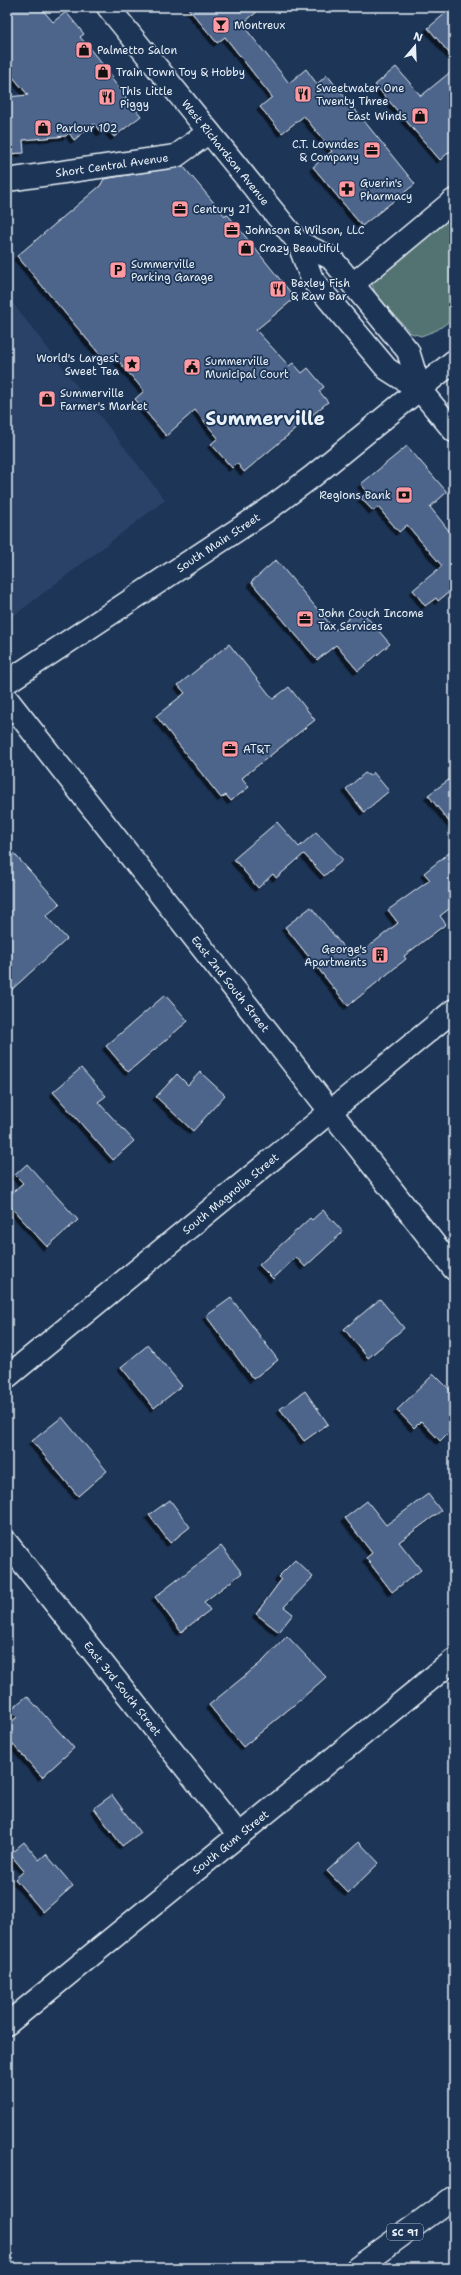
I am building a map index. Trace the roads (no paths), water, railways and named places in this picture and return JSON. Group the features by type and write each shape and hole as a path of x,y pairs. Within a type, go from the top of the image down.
{"street":[{"name":"West Richardson Avenue","path":"108,7 298,242 312,279 387,369 420,390"},
{"name":"Short Central Avenue","path":"7,180 176,156 209,132"},
{"path":"353,284 454,200"},
{"name":"West Richardson Avenue","path":"298,242 331,258 353,284 408,351 420,390"},
{"name":"South Main Street","path":"7,682 266,511 420,390 454,361"},
{"path":"420,390 454,431"},
{"name":"East 2nd South Street","path":"7,699 454,1269"},
{"name":"South Magnolia Street","path":"7,1377 454,1010"},
{"name":"East 3rd South Street","path":"7,1543 239,1835"},
{"name":"South Gum Street","path":"7,2024 454,1660"},
{"name":"SC 91","path":"357,2268 454,2197"}],"place":[{"name":"Montreux","path":"221,25"},
{"name":"Palmetto Salon","path":"84,50"},
{"name":"Train Town Toy & Hobby","path":"103,72"},
{"name":"Sweetwater One Twenty Three","path":"303,94"},
{"name":"This Little Piggy","path":"107,97"},
{"name":"East Winds","path":"420,116"},
{"name":"Parlour 102","path":"43,128"},
{"name":"C.T. Lowndes & Company","path":"372,150"},
{"name":"Guerin's Pharmacy","path":"347,189"},
{"name":"Century 21","path":"180,209"},
{"name":"Johnson & Wilson, LLC","path":"232,230"},
{"name":"Crazy Beautiful","path":"246,248"},
{"name":"Summerville Parking Garage","path":"118,270"},
{"name":"Bexley Fish & Raw Bar","path":"278,289"},
{"name":"World's Largest Sweet Tea","path":"132,364"},
{"name":"Summerville Municipal Court","path":"192,367"},
{"name":"Summerville Farmer's Market","path":"47,399"},
{"name":"Regions Bank","path":"404,495"},
{"name":"John Couch Income Tax Services","path":"305,619"},
{"name":"AT&T","path":"230,749"},
{"name":"George's Apartments","path":"380,955"}],"district":[{"name":"Summerville","path":"265,418"}]}
